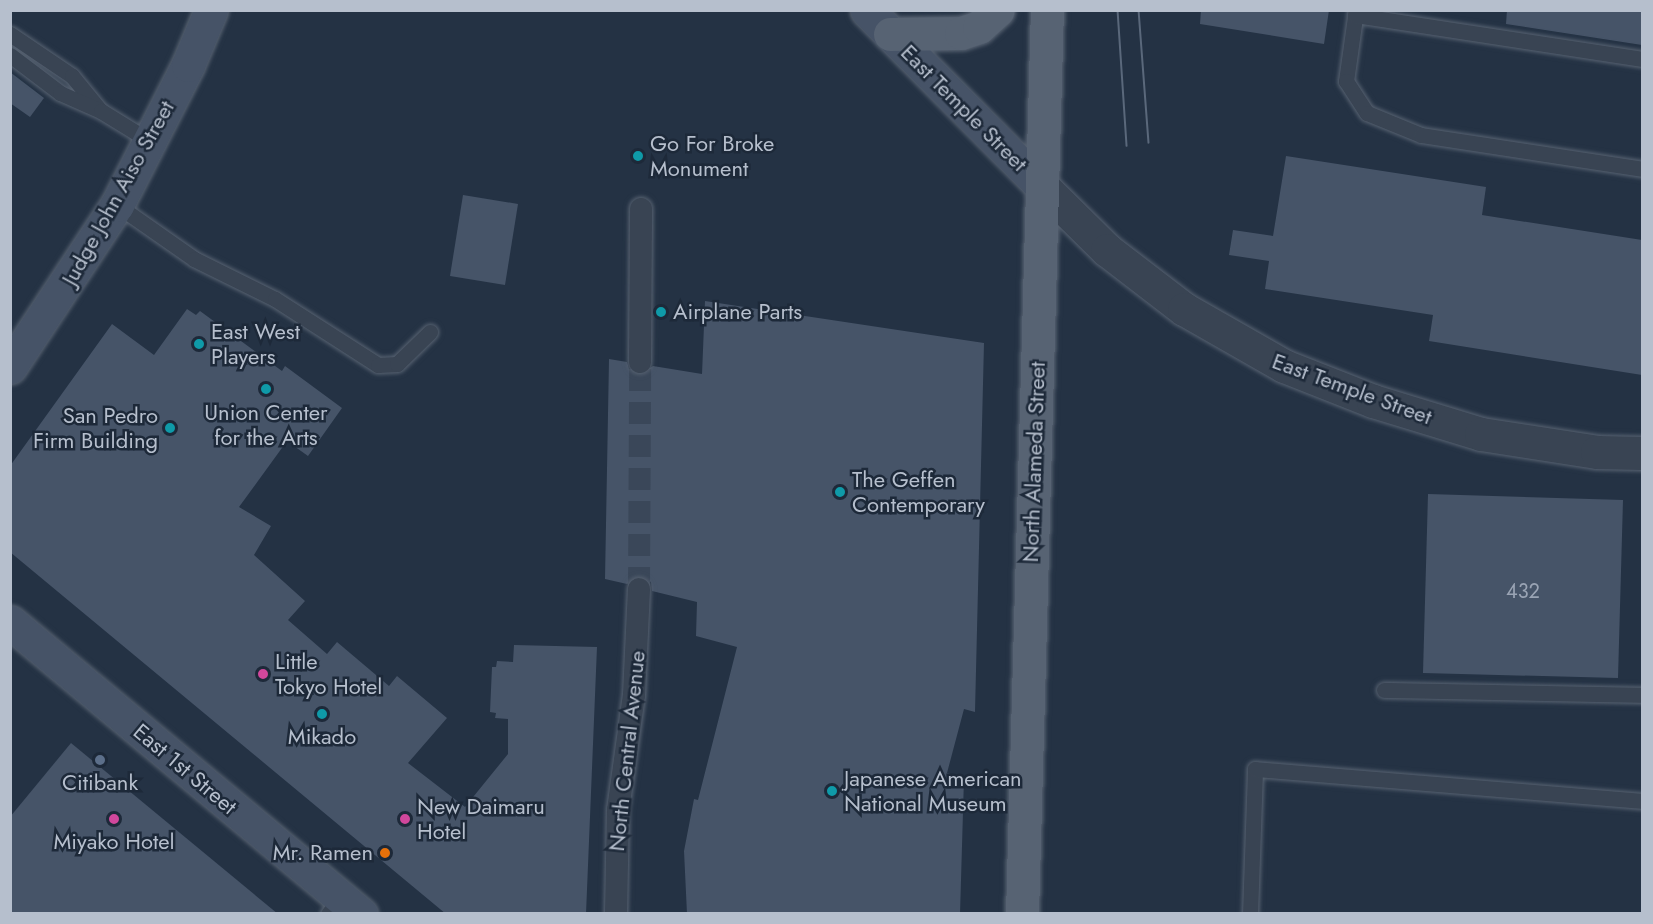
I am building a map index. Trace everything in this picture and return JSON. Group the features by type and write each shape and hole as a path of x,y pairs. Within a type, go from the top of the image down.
{"main road":[{"name":"Judge John Aiso Street","path":"10,367 117,204 150,141 211,10"},
{"name":"East Temple Street","path":"867,10 1041,185"},
{"path":"890,34 961,33 979,27 998,10"},
{"name":"North Alameda Street","path":"1022,914 1047,10"},
{"name":"East 1st Street","path":"10,622 343,908"}],"street":[{"name":"East Temple Street","path":"1041,185 1107,250 1184,309 1284,366 1373,401 1481,434 1597,452 1642,453"},
{"path":"640,362 641,209"},
{"name":"North Central Avenue","path":"616,914 618,810 634,695 639,589"}],"lane":[{"path":"1642,59 1356,13 1346,81 1367,113 1421,135 1642,169"},
{"path":"10,34 72,76 101,111"},
{"path":"10,55 60,93 101,111 150,141"},
{"path":"117,204 194,258 233,282 275,299 378,365 397,364 430,332"},
{"path":"1384,690 1642,695"},
{"path":"1250,914 1255,769 1642,801"}],"building":[{"path":"1201,10 1329,10 1324,44 1200,24"},
{"path":"1507,10 1642,10 1642,45 1506,24"},
{"path":"10,72 44,98 30,117 10,103"},
{"path":"1286,156 1486,187 1482,215 1642,240 1642,375 1429,341 1433,315 1265,289 1269,261 1229,255 1233,230 1273,236"},
{"path":"463,195 518,204 505,285 450,276"},
{"path":"705,301 984,343 975,712 964,709 947,773 964,778 960,914 687,914 684,851 694,799 698,800 737,647 696,636 697,602 652,591 651,582 640,576 627,584 605,579 609,359 627,362 629,369 639,375 653,366 702,374"},
{"path":"187,309 196,315 200,311 282,371 285,366 342,408 308,456 287,441 239,507 271,526 254,555 305,601 288,620 327,654 337,642 389,686 397,676 447,718 408,763 465,807 508,754 508,719 495,718 496,713 490,712 492,667 496,667 497,661 513,662 514,645 597,647 586,914 446,914 10,552 10,466 112,324 154,355"},
{"path":"1428,494 1623,500 1618,678 1423,673"},
{"name":"Miyako Hotel","path":"71,743 278,914 10,914 10,817"}],"tunnel":[{"path":"639,589 640,362"}],"tram line":[{"path":"1118,10 1127,146"},
{"path":"1139,10 1149,143"}],"place":[{"name":"Go For Broke Monument","path":"638,156"},
{"name":"Airplane Parts","path":"661,312"},
{"name":"East West Players","path":"199,344"},
{"name":"Union Center for the Arts","path":"266,389"},
{"name":"San Pedro Firm Building","path":"170,428"},
{"name":"The Geffen Contemporary","path":"840,492"},
{"name":"Little Tokyo Hotel","path":"263,674"},
{"name":"Mikado","path":"322,714"},
{"name":"Citibank","path":"100,760"},
{"name":"Japanese American National Museum","path":"832,791"},
{"name":"Miyako Hotel","path":"114,819"},
{"name":"New Daimaru Hotel","path":"405,819"},
{"name":"Mr. Ramen","path":"385,853"}]}
